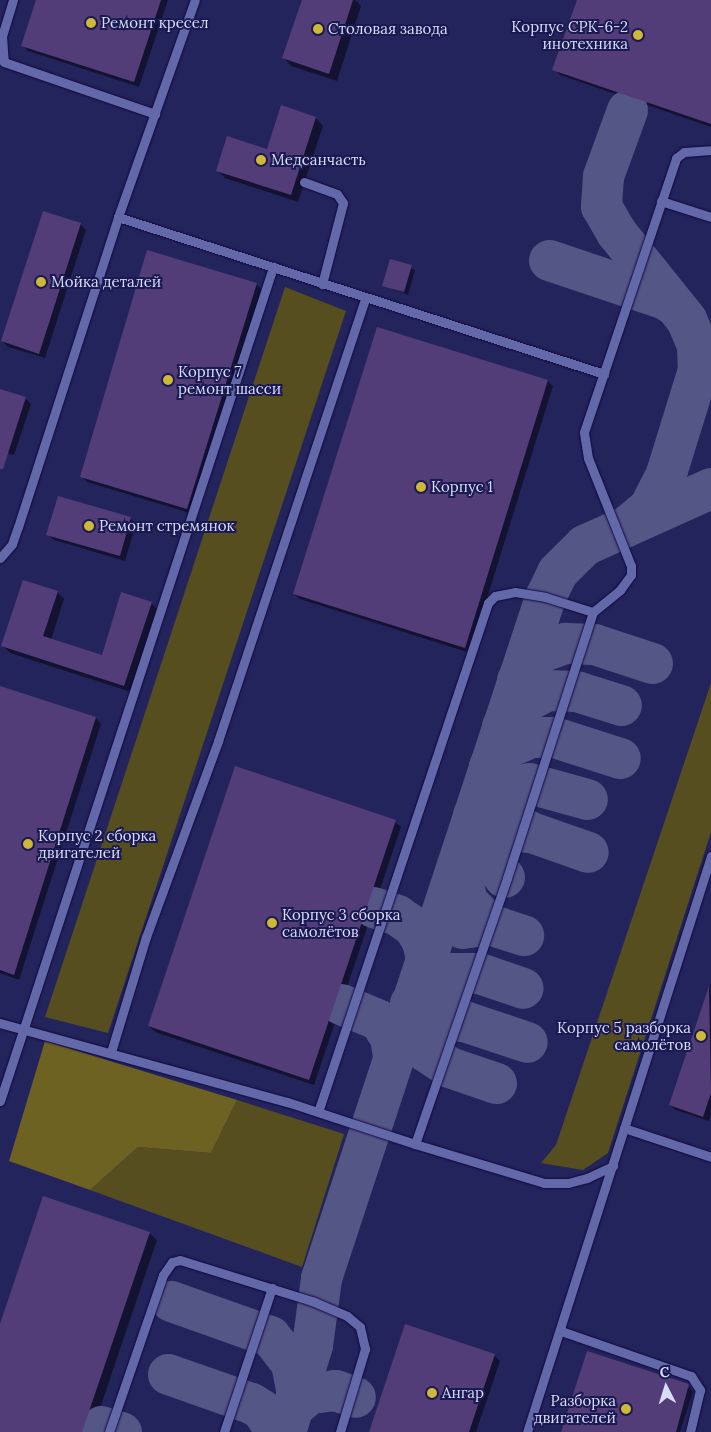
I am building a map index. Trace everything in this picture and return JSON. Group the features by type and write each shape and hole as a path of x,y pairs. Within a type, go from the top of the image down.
{"lane":[{"path":"13,0 2,36 4,62 155,114"},
{"path":"0,558 12,544 18,527 118,217 195,0"},
{"path":"415,1144 507,878 593,612 620,590 631,575 632,566 584,444 584,432 676,158 684,152 711,150"},
{"path":"304,182 337,194 343,203 322,284"},
{"path":"661,201 711,217"},
{"path":"118,217 604,374"},
{"path":"0,1101 273,267"},
{"path":"111,1052 146,937 218,741 365,298"},
{"path":"318,1112 488,603 495,596 515,592 545,597 593,612"},
{"path":"527,1432 561,1331 711,856"},
{"path":"0,1023 111,1052 318,1112 544,1183 568,1183 587,1178 613,1166"},
{"path":"624,1128 711,1158"},
{"path":"109,1432 163,1275 172,1262 190,1262 272,1288 347,1316 360,1327 365,1349 340,1432"},
{"path":"224,1432 272,1288"},
{"path":"561,1331 691,1376 700,1390 690,1432"}],"shaded area":[{"path":"285,287 346,311 108,1033 45,1017"},
{"path":"711,683 711,832 608,1153 583,1170 541,1163 556,1145"},
{"path":"45,1041 237,1100 211,1153 138,1147 90,1190 9,1161"},
{"path":"237,1100 344,1134 302,1267 90,1190 138,1147 211,1153"}],"building":[{"name":"Ремонт кресел","path":"36,0 161,0 134,82 21,46"},
{"name":"Столовая завода","path":"302,0 353,0 329,74 282,58"},
{"name":"Корпус СРК-6-2 инотехника","path":"577,0 711,0 711,124 552,70"},
{"name":"Медсанчасть","path":"281,105 316,117 291,195 216,171 227,136 267,149"},
{"name":"Мойка деталей","path":"43,211 81,223 39,354 1,341"},
{"name":"Корпус 7 ремонт шасси","path":"147,250 257,283 187,509 80,477"},
{"path":"390,259 412,265 404,292 382,286"},
{"name":"Корпус 1","path":"377,327 548,380 465,648 293,594"},
{"path":"0,389 26,397 3,469 0,469"},
{"name":"Ремонт стремянок","path":"58,496 131,517 120,556 46,535"},
{"path":"23,580 58,591 43,636 102,655 121,592 152,602 124,686 1,646"},
{"name":"Корпус 2 сборка двигателей","path":"0,686 96,717 14,975 0,970"},
{"name":"Корпус 3 сборка самолётов","path":"235,766 396,820 309,1080 148,1026"},
{"name":"Корпус 5 разборка самолётов","path":"709,986 711,1093 703,1117 669,1105"},
{"path":"43,1196 150,1232 82,1432 0,1432 0,1324"},
{"name":"Ангар","path":"405,1324 495,1354 469,1432 369,1432"},
{"name":"Разборка двигателей","path":"587,1351 689,1384 676,1432 561,1432"}],"taxiway":[{"path":"627,110 603,176 601,206 616,232 686,319 697,345 698,370"},
{"path":"549,260 665,299 673,304"},
{"path":"630,523 649,507 666,473 706,344"},
{"path":"285,1432 312,1345 321,1278 545,597 557,572 584,545 711,488"},
{"path":"517,680 540,652 565,643 594,644 652,663"},
{"path":"502,726 515,707 547,690 576,691 621,705"},
{"path":"531,832 512,822 494,794 489,766 508,747 530,737 554,737 620,758"},
{"path":"504,877 478,843 473,815 484,802 507,787 529,783 587,799"},
{"path":"489,924 467,901 458,864 478,843 490,835 517,831 531,832 588,852"},
{"path":"373,907 397,915 413,926 422,941 434,992 451,1013 464,1021"},
{"path":"462,928 489,924 523,935"},
{"path":"496,1083 449,1067 425,1051 414,1030 410,1003 431,982 452,973 479,973 523,988"},
{"path":"341,1004 379,1020 390,1037 393,1055"},
{"path":"436,1020 464,1021 527,1042"},
{"path":"171,1301 270,1336 291,1363 297,1393"},
{"path":"168,1374 251,1403 262,1410 276,1432"},
{"path":"292,1408 308,1394 317,1392 335,1390 355,1397"},
{"path":"101,1426 121,1432"}],"place":[{"name":"Ремонт кресел","path":"91,23"},
{"name":"Столовая завода","path":"318,29"},
{"name":"Корпус СРК-6-2 инотехника","path":"638,35"},
{"name":"Медсанчасть","path":"261,160"},
{"name":"Мойка деталей","path":"41,282"},
{"name":"Корпус 7 ремонт шасси","path":"168,380"},
{"name":"Корпус 1","path":"421,487"},
{"name":"Ремонт стремянок","path":"89,526"},
{"name":"Корпус 2 сборка двигателей","path":"28,844"},
{"name":"Корпус 3 сборка самолётов","path":"272,923"},
{"name":"Корпус 5 разборка самолётов","path":"701,1036"},
{"name":"Ангар","path":"432,1393"},
{"name":"Разборка двигателей","path":"626,1409"}]}
